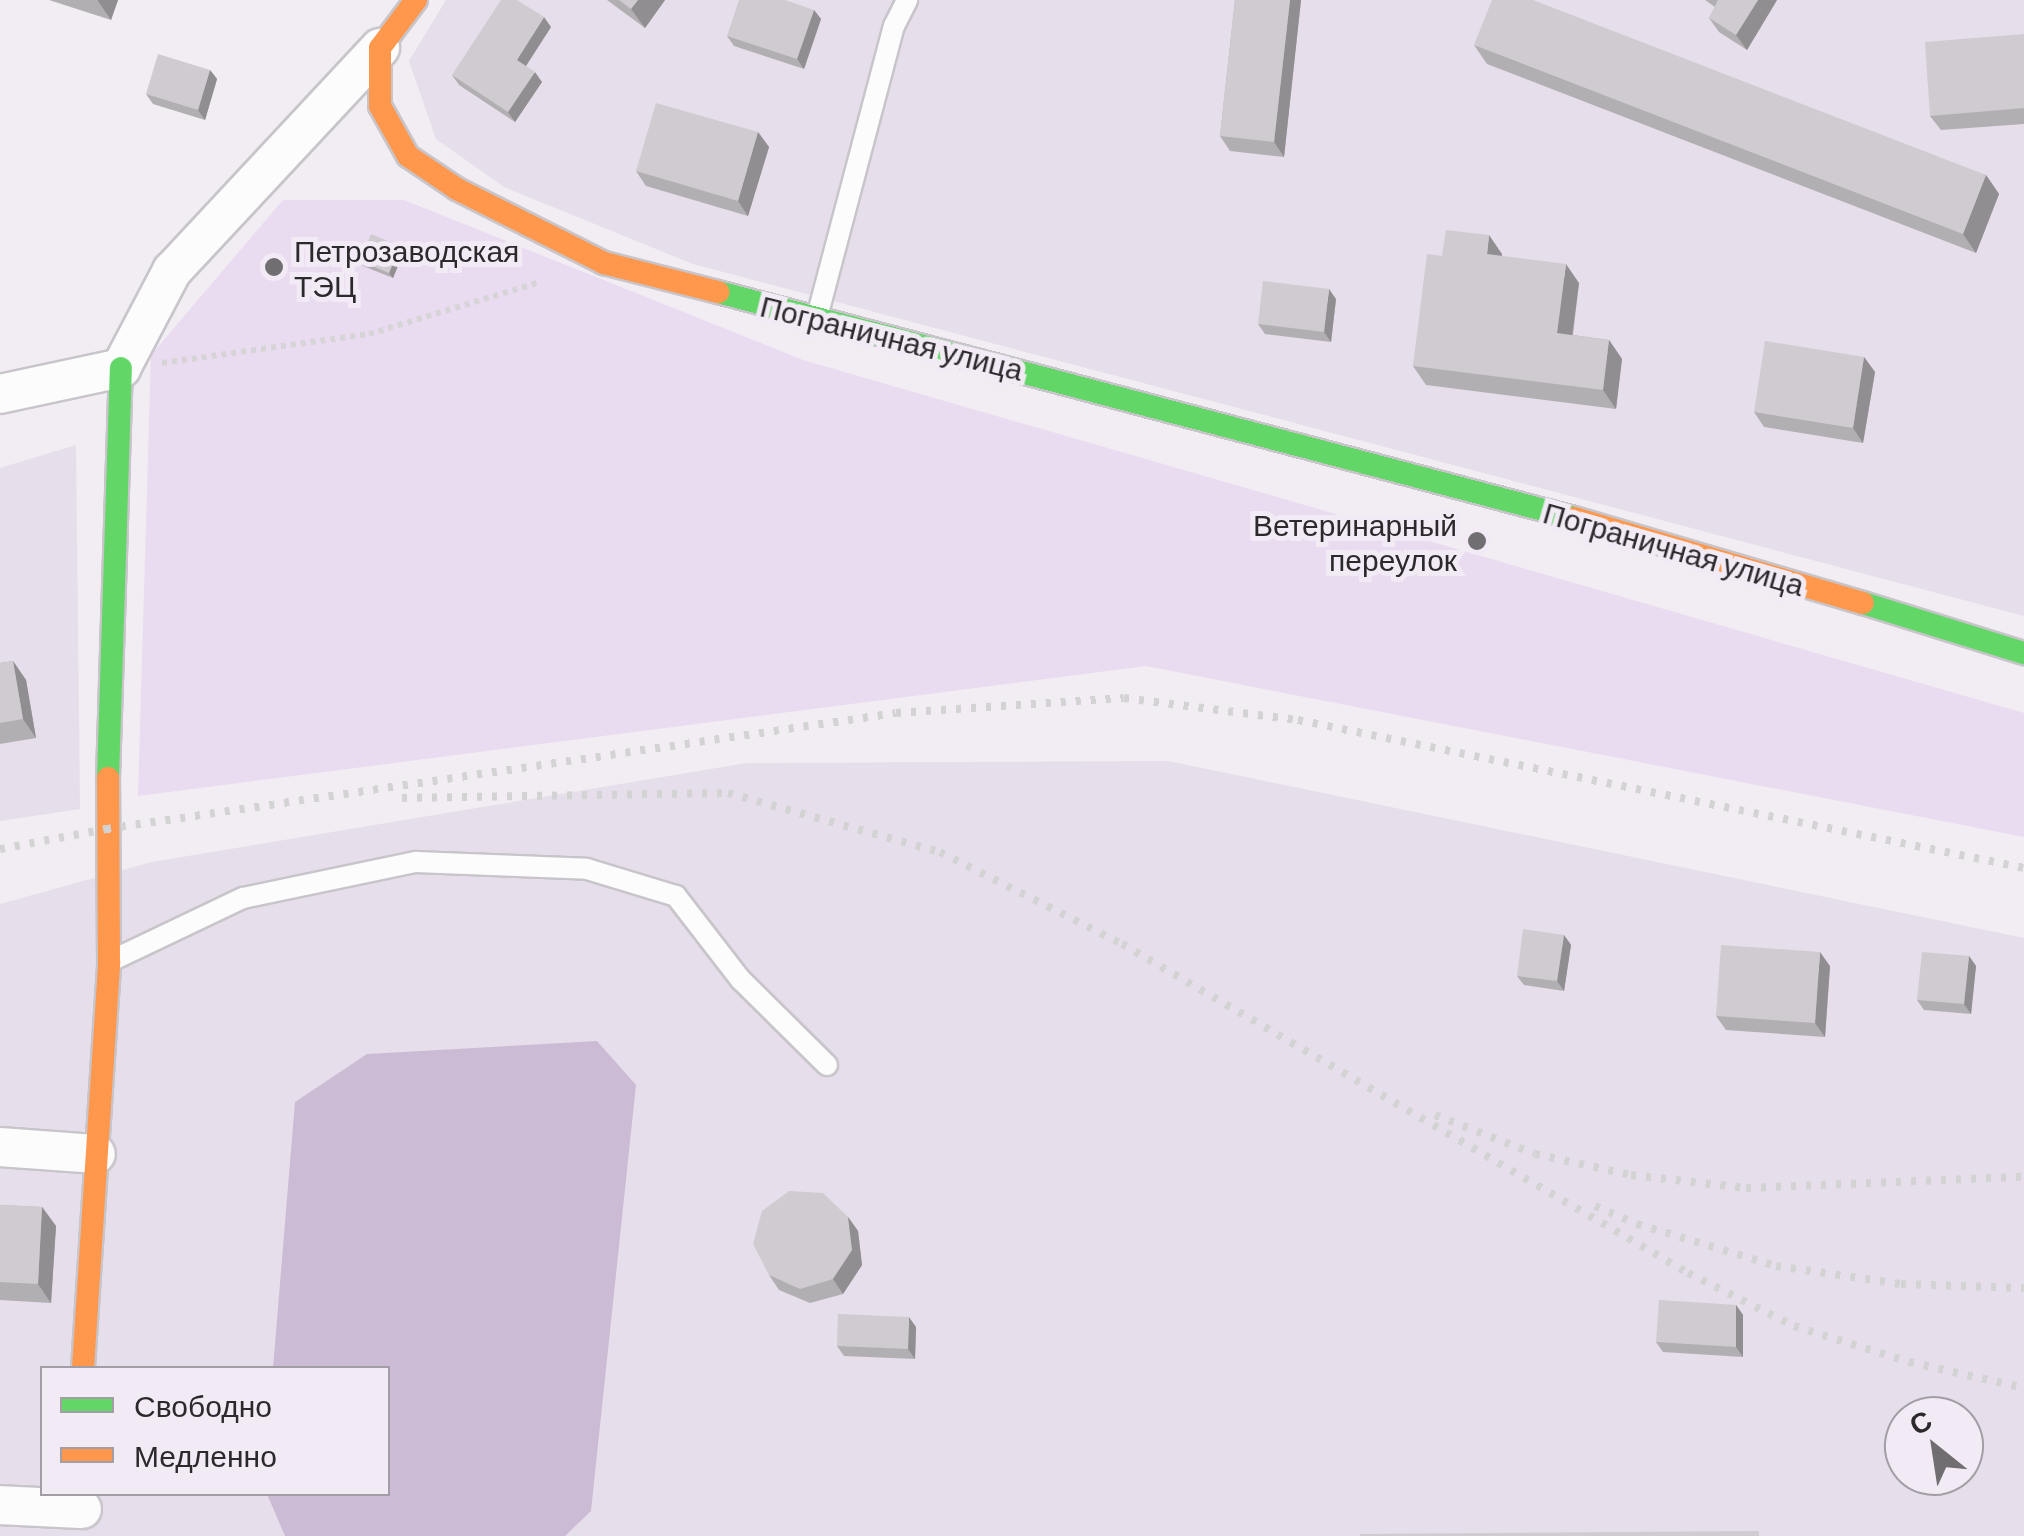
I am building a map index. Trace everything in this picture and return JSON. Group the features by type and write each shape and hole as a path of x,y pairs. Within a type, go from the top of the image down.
{"main road":[{"path":"380,48 416,0"},
{"name":"Пограничная улица","path":"380,48 380,106 408,156 457,189 604,263 1185,412 1666,543 2024,653"},
{"path":"83,1366 108,962 106,829 121,368"}],"street":[{"path":"0,394 121,368 172,270 380,48"},
{"path":"0,1146 96,1154"},
{"path":"0,1505 83,1513"}],"lane":[{"path":"816,318 894,26 907,0"},
{"path":"108,962 243,898 416,862 588,869 676,896 741,980 827,1065"}],"path":[{"path":"121,368 369,334 604,263"}],"shaded area":[{"path":"446,0 2024,0 2024,616 693,264 504,187 436,139 409,61"},
{"path":"283,200 404,200 803,360 2024,713 2024,837 1146,666 138,796 151,355"},
{"path":"76,445 80,809 0,821 0,468"},
{"path":"1168,761 2024,938 2024,1536 0,1536 0,904 152,862 747,763"},
{"path":"597,1041 636,1085 591,1511 565,1536 285,1536 268,1496 390,1496 390,1366 273,1366 295,1102 367,1054"}],"building":[{"path":"501,0 517,0 544,17 517,60 535,72 508,112 452,75"},
{"path":"619,0 638,0 631,9"},
{"path":"739,0 785,0 814,10 797,59 727,36"},
{"path":"1235,0 1290,0 1274,142 1220,136"},
{"path":"1492,0 1533,0 1986,175 1963,234 1474,45"},
{"path":"1718,0 1758,0 1736,35 1709,18"},
{"path":"2024,34 2024,108 1930,116 1925,42"},
{"path":"158,54 210,70 198,110 146,94"},
{"path":"656,103 758,132 738,201 636,171"},
{"path":"1446,230 1489,235 1487,254 1566,264 1557,333 1609,340 1603,390 1413,366 1427,254 1442,256"},
{"path":"371,234 400,246 389,273 360,261"},
{"path":"1263,281 1329,289 1324,332 1258,324"},
{"path":"1765,341 1864,357 1853,428 1754,412"},
{"path":"13,661 23,719 0,723 0,663"},
{"path":"1523,929 1564,935 1557,981 1517,976"},
{"path":"1721,945 1820,952 1815,1023 1716,1016"},
{"path":"1922,952 1969,956 1964,1004 1917,1000"},
{"path":"789,1191 823,1193 848,1217 852,1250 833,1279 800,1289 769,1275 753,1244 762,1211"},
{"path":"0,1205 42,1207 38,1284 0,1282"},
{"path":"1659,1300 1736,1305 1736,1347 1656,1342"},
{"path":"838,1314 909,1317 908,1349 837,1346"},
{"path":"1759,1531 1759,1536 1360,1536 1360,1534"}],"railway":[{"path":"0,849 106,829 896,713 1124,698 1298,720 2024,868"},
{"path":"402,798 728,793 940,852 1122,944 1688,1273 1794,1326 1909,1362 2024,1388"},
{"path":"1435,1115 1535,1154 1631,1175 1746,1188 2024,1177"},
{"path":"1595,1206 1637,1224 1776,1266 1901,1284 2024,1288"}],"traffic: fast":[{"path":"718,292 1574,518"},
{"path":"108,778 121,368"},
{"path":"1863,603 2024,653"}],"traffic: slow":[{"path":"416,0 380,48 380,106 408,156 457,189 604,263 718,292"},
{"path":"1574,518 1863,603"},
{"path":"83,1366 109,962 108,778"}],"place":[{"name":"Петрозаводская ТЭЦ","path":"274,267"},
{"name":"Ветеринарный переулок","path":"1477,541"}]}
